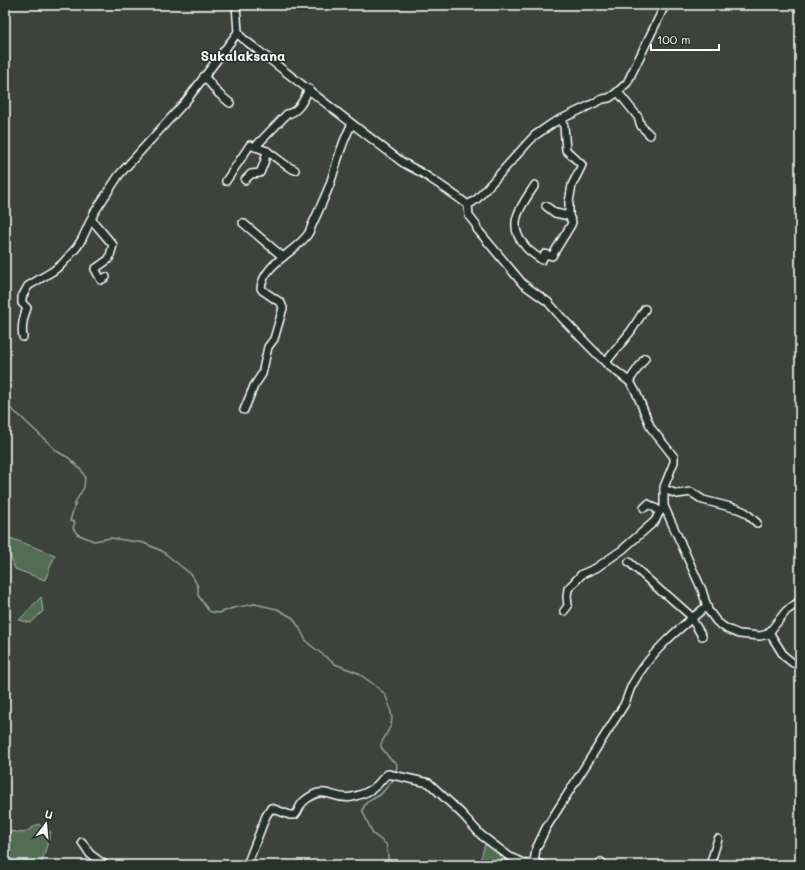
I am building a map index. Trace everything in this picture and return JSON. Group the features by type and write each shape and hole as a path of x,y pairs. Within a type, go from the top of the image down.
{"street":[{"path":"236,5 238,32 241,37 405,164 428,177 468,205 469,216 476,225 477,229 523,284 548,302 570,328 606,362 629,381 636,392 651,428 672,454 674,459 664,490 663,510 655,521 622,550 596,568 582,574 577,579 568,589 568,606 564,611"},
{"path":"468,205 477,199 534,136 560,119 603,99 609,98 618,92 629,80 665,5"},
{"path":"23,337 22,323 26,308 22,303 22,297 28,286 53,271 73,252 82,239 90,219 119,175 186,101 238,32"},
{"path":"204,76 219,94 230,103"},
{"path":"255,147 287,114 293,112 300,106 308,89"},
{"path":"618,92 650,135"},
{"path":"535,185 521,208 515,229 525,246 542,260 545,254 552,256 571,225 572,222 569,202 572,185 582,165 566,150 564,126 560,119"},
{"path":"244,410 254,386 262,374 268,347 274,339 283,308 281,303 262,290 260,286 266,273 298,245 308,234 330,184 341,146 352,124"},
{"path":"226,181 250,145 267,151 295,170"},
{"path":"245,180 251,174 260,173 267,151"},
{"path":"546,206 556,214 570,216"},
{"path":"90,219 112,246 109,259 95,269 101,280 106,277"},
{"path":"243,223 283,257"},
{"path":"606,362 631,331 645,309"},
{"path":"629,381 646,358"},
{"path":"664,490 678,494 690,492 703,500 738,509 745,512 757,523"},
{"path":"644,508 648,504 663,510 675,527 702,590 708,610 717,622 731,631 743,635 760,636 769,632 786,611 800,601"},
{"path":"629,562 693,618 693,621 702,636"},
{"path":"534,862 536,849 546,828 624,705 632,686 652,656 666,641 707,606"},
{"path":"769,632 784,656 793,663"},
{"path":"247,865 266,816 271,808 290,815 295,815 301,804 313,795 322,792 329,792 343,798 352,797 371,790 386,774 429,783 462,814 481,835 510,856 526,864 534,862 542,865"},
{"path":"710,865 718,839"},
{"path":"82,842 90,854 105,865"}],"green space":[{"path":"5,536 55,555 45,580 15,569 5,541"},
{"path":"41,597 43,611 31,623 19,620"},
{"path":"38,824 51,832 41,865 12,865 5,863 5,836 9,831 24,833"},
{"path":"490,840 512,855 535,865 479,865 485,844"}],"waterway":[{"path":"5,404 58,452 69,458 82,471 85,477 84,487 76,501 70,521 75,522 73,528 77,534 94,541 111,538 144,543 162,551 192,575 198,587 198,595 211,612 219,613 233,608 255,604 277,609 293,618 309,644 335,664 358,673 385,694 390,707 392,719 391,725 381,744 381,747 390,759 397,764 396,773"},
{"path":"388,865 386,844 373,834 363,812 363,808 367,802 380,795 395,778"}],"district":[{"name":"Sukalaksana","path":"243,55"}]}
